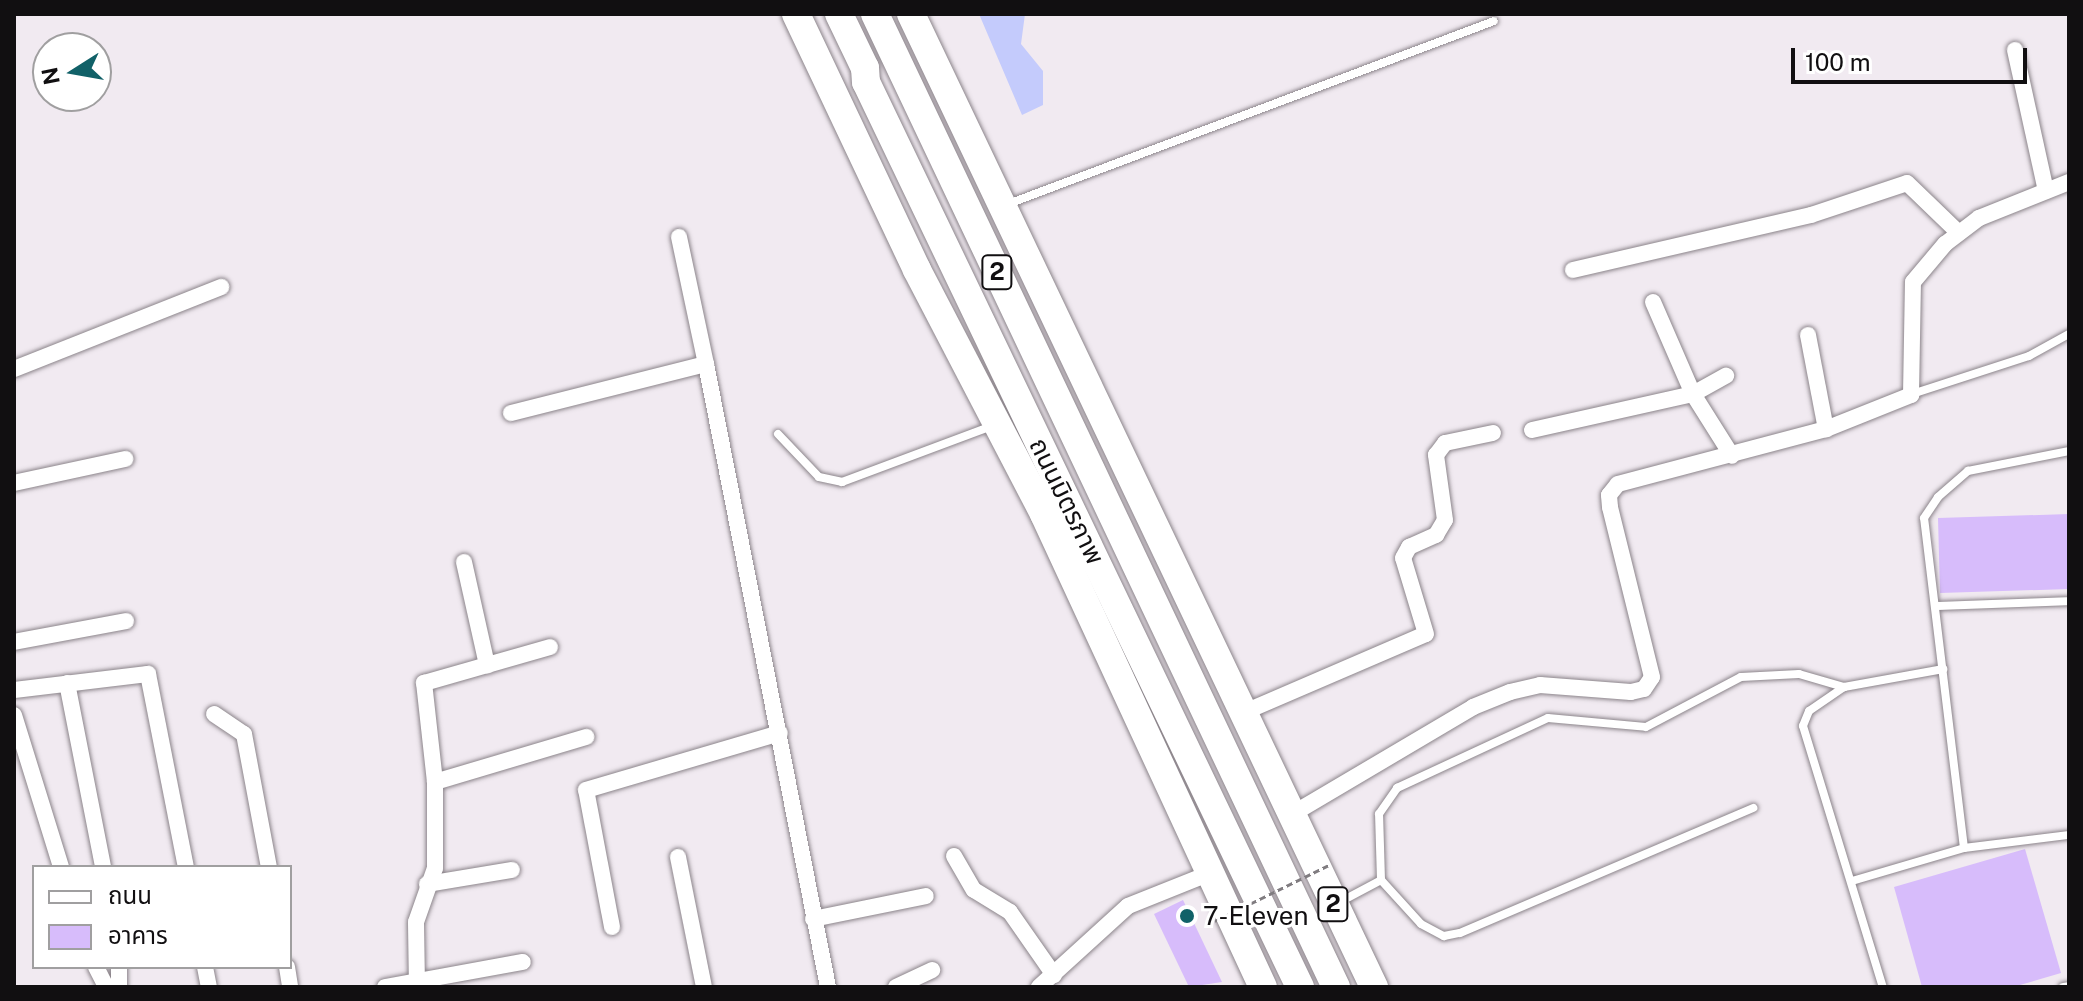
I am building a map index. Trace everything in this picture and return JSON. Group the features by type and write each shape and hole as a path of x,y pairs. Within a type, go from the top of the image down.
{"highway":[{"name":"ถนนมิตรภาพ","path":"796,14 942,317 999,423 1263,987"},
{"path":"820,14 852,73 866,82"},
{"name":"ถนนมิตรภาพ","path":"839,14 865,68 866,82 1300,987"},
{"name":"ถนนมิตรภาพ","path":"875,14 1336,987"},
{"path":"911,14 1004,206"},
{"name":"2","path":"1004,206 1240,714 1374,987"},
{"path":"1135,561 1218,667"},
{"path":"1102,575 1137,715"}],"street":[{"path":"2015,50 2046,191"},
{"path":"1289,816 1473,707 1510,692 1540,685 1631,692 1644,689 1652,677 1609,495 1633,476 1732,456 1826,429 1911,395 1913,282 1959,233 1979,218 2069,182"},
{"path":"1573,270 1811,215 1907,183 1959,233"},
{"path":"679,237 780,733 828,987"},
{"path":"14,369 221,287"},
{"path":"1653,302 1693,394 1732,456"},
{"path":"1808,335 1826,429"},
{"path":"511,413 706,364"},
{"path":"1532,430 1693,394 1726,376"},
{"path":"1240,714 1426,634 1403,558 1409,547 1436,535 1445,520 1436,455 1445,443 1493,433"},
{"path":"14,483 125,459"},
{"path":"464,562 487,665"},
{"path":"14,642 126,621"},
{"path":"417,985 416,922 435,868 435,782 424,683 550,647"},
{"path":"14,690 148,674 186,865"},
{"path":"67,683 103,865"},
{"path":"214,714 244,734 269,865"},
{"path":"14,715 60,865"},
{"path":"612,927 586,790 780,733"},
{"path":"435,782 586,737"},
{"path":"954,856 974,890 1010,912 1054,975"},
{"path":"678,857 704,987"},
{"path":"427,884 512,870"},
{"path":"1039,987 1128,906 1198,878"},
{"path":"813,919 926,896"},
{"path":"385,987 417,985 523,962"},
{"path":"97,969 106,987"},
{"path":"896,987 932,970"}],"lane":[{"path":"1004,206 1494,21"},
{"path":"1911,395 2029,356 2069,334"},
{"path":"778,434 819,477 842,482 999,423"},
{"path":"1964,848 1924,518 1938,497 1968,471 2069,451"},
{"path":"1935,606 2069,601"},
{"path":"1883,987 1803,726 1809,711 1844,687 1943,669"},
{"path":"1753,808 1460,933 1444,936 1421,924 1381,880 1379,814 1397,788 1548,718 1646,727 1741,677 1799,674 1844,687"},
{"path":"1852,881 1964,848 2069,835"},
{"path":"1334,905 1381,880"}],"path":[{"path":"1215,921 1331,864"}],"water":[{"path":"979,14 1025,14 1021,44 1043,71 1043,105 1022,115"}],"building":[{"path":"2069,514 2069,589 1940,593 1938,518"},
{"path":"2025,849 2061,973 2013,987 1922,987 1894,887"},
{"path":"1183,900 1222,982 1189,987 1154,914"}],"place":[{"name":"7-Eleven","path":"1187,916"}]}
